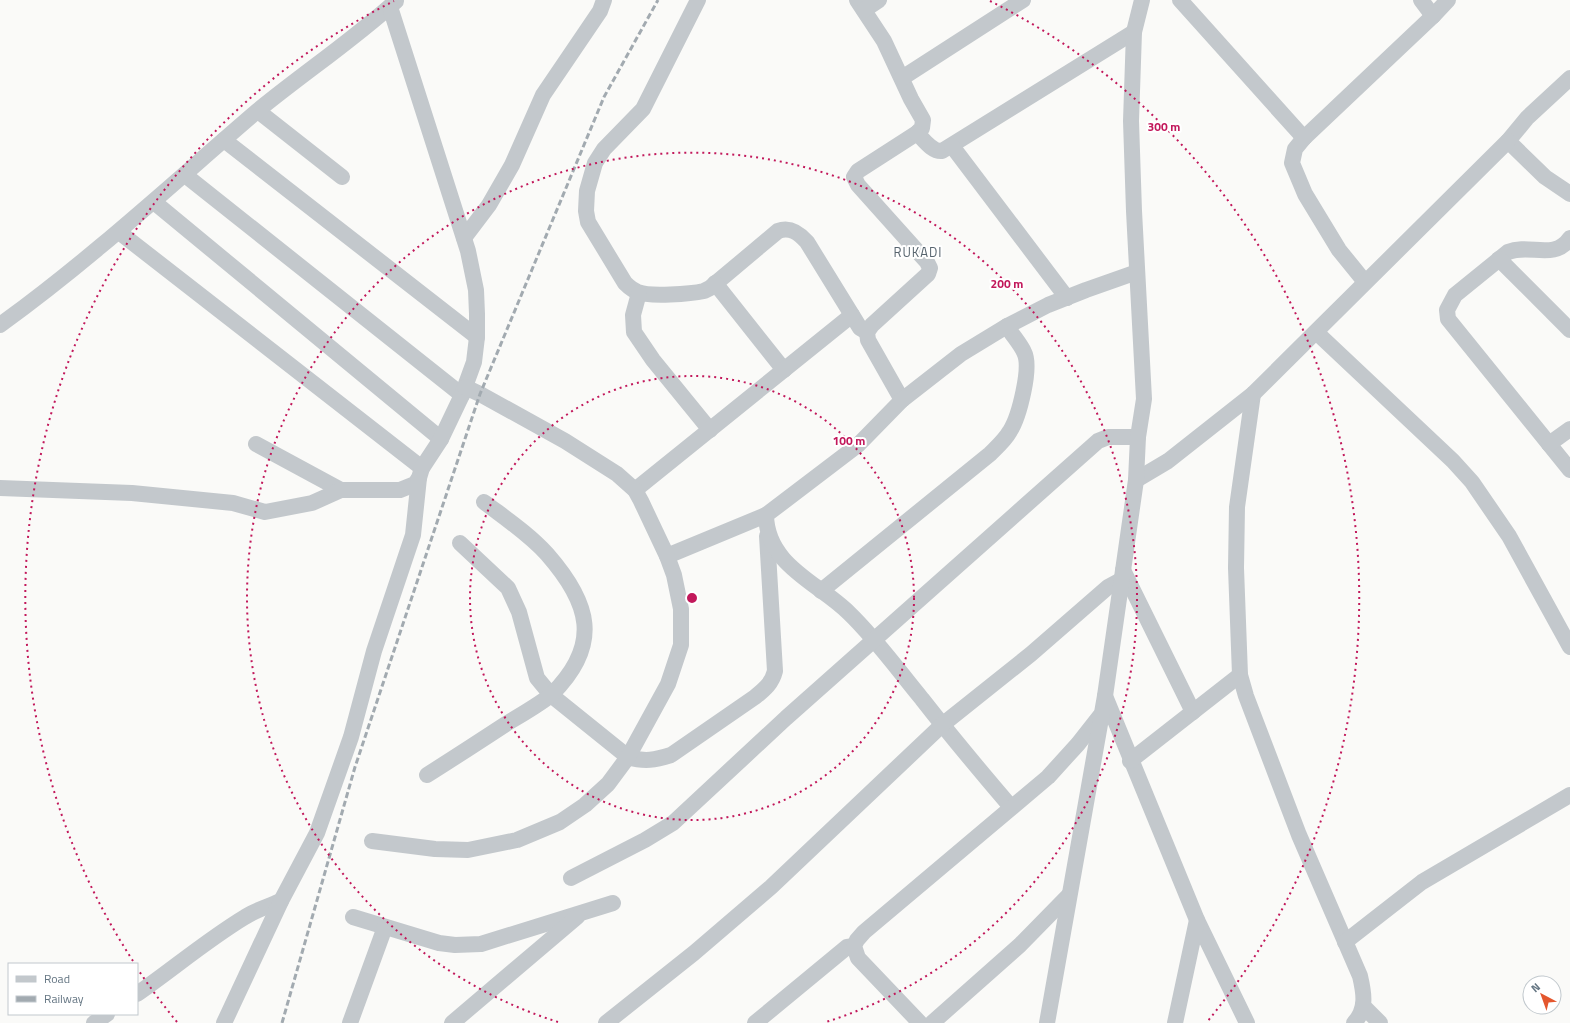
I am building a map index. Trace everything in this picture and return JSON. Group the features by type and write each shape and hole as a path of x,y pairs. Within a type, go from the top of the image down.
{"street":[{"path":"464,238 489,205 512,165 543,95 600,11 604,0"},
{"path":"698,0 643,109 604,149 595,163 587,191 586,211 588,222 631,289 639,293 657,295 704,291 778,231 790,229 800,234 807,242 860,328 868,332"},
{"path":"879,0 861,5 884,41 911,99 923,120 922,128 917,133 858,171 854,178 858,185 927,262 930,268 928,274 872,325 868,332 868,340 902,400"},
{"path":"902,78 1023,0"},
{"path":"1046,1023 1105,696 1136,480 1138,437 1144,399 1131,121 1134,32 1141,0"},
{"path":"1180,0 1304,138"},
{"path":"1421,0 1433,16"},
{"path":"1365,282 1339,250 1302,188 1292,162 1294,149 1448,0"},
{"path":"0,326 47,291 119,232 258,111 393,3 464,238 476,290 477,337 474,362 464,391 442,439 420,473 415,484 400,490 341,490 312,503 265,512 233,503 132,493 0,488"},
{"path":"917,133 934,150 938,151 952,146 1134,32"},
{"path":"1136,480 1168,461 1253,394 1508,141 1527,118 1570,78"},
{"path":"258,111 342,177"},
{"path":"224,140 477,337"},
{"path":"1508,141 1545,177 1569,193"},
{"path":"952,146 1067,298"},
{"path":"185,175 464,391 480,394 565,442 617,474 635,490 642,500 674,574 681,609 681,645 668,684 628,756 608,784 586,805 560,822 517,840 468,850 435,849 372,841"},
{"path":"154,202 442,439"},
{"path":"119,232 420,473"},
{"path":"1570,238 1566,244 1548,251 1516,249 1508,252 1455,295 1447,310 1448,319 1570,470"},
{"path":"1499,259 1570,330"},
{"path":"667,556 766,516 858,445 902,400 961,354 1007,326 1048,305 1137,272"},
{"path":"715,283 784,370"},
{"path":"639,293 633,315 634,332 653,360 710,430"},
{"path":"635,490 852,315"},
{"path":"821,591 990,454 1002,443 1011,431 1018,416 1027,362 1025,352 1007,326"},
{"path":"1316,332 1453,461 1472,482 1509,536 1570,647"},
{"path":"1253,394 1237,507 1236,568 1240,675 1246,696 1299,835 1360,976 1364,994 1363,1006 1354,1023"},
{"path":"1549,444 1570,429"},
{"path":"572,878 645,840 673,823 786,718 1098,442 1108,436 1138,437"},
{"path":"256,444 341,490"},
{"path":"226,1021 281,900 317,833 351,738 374,651 413,536 420,473"},
{"path":"428,775 551,695 578,661 585,640 584,619 577,596 564,574 546,553 484,502"},
{"path":"460,543 508,588 519,612 537,678 551,695 628,756 640,761 658,759 671,754 755,697 773,680 774,671 766,516"},
{"path":"767,533 780,556 802,578 849,612 874,640 942,725 1011,807"},
{"path":"1122,575 1193,712"},
{"path":"606,1023 694,953 771,887 942,725 1030,654 1122,575"},
{"path":"1130,761 1240,675"},
{"path":"1105,696 1130,761 1197,920 1247,1023"},
{"path":"920,1023 858,958 854,946 857,940 864,932 1048,777 1078,744 1102,713"},
{"path":"1345,942 1422,882 1570,795"},
{"path":"932,1023 1020,945 1069,895"},
{"path":"138,993 165,975 217,934 246,916 281,900"},
{"path":"354,917 439,943 456,945 481,944 614,903"},
{"path":"452,1023 582,913"},
{"path":"1176,1023 1197,920"},
{"path":"350,1023 385,927"},
{"path":"754,1023 847,947 854,946"},
{"path":"1363,1006 1380,1023"},
{"path":"94,1023 106,1015"}],"railway":[{"path":"282,1023 355,767 480,394 604,97 658,0"}],"district":[{"name":"RUKADI","path":"918,252"}]}
